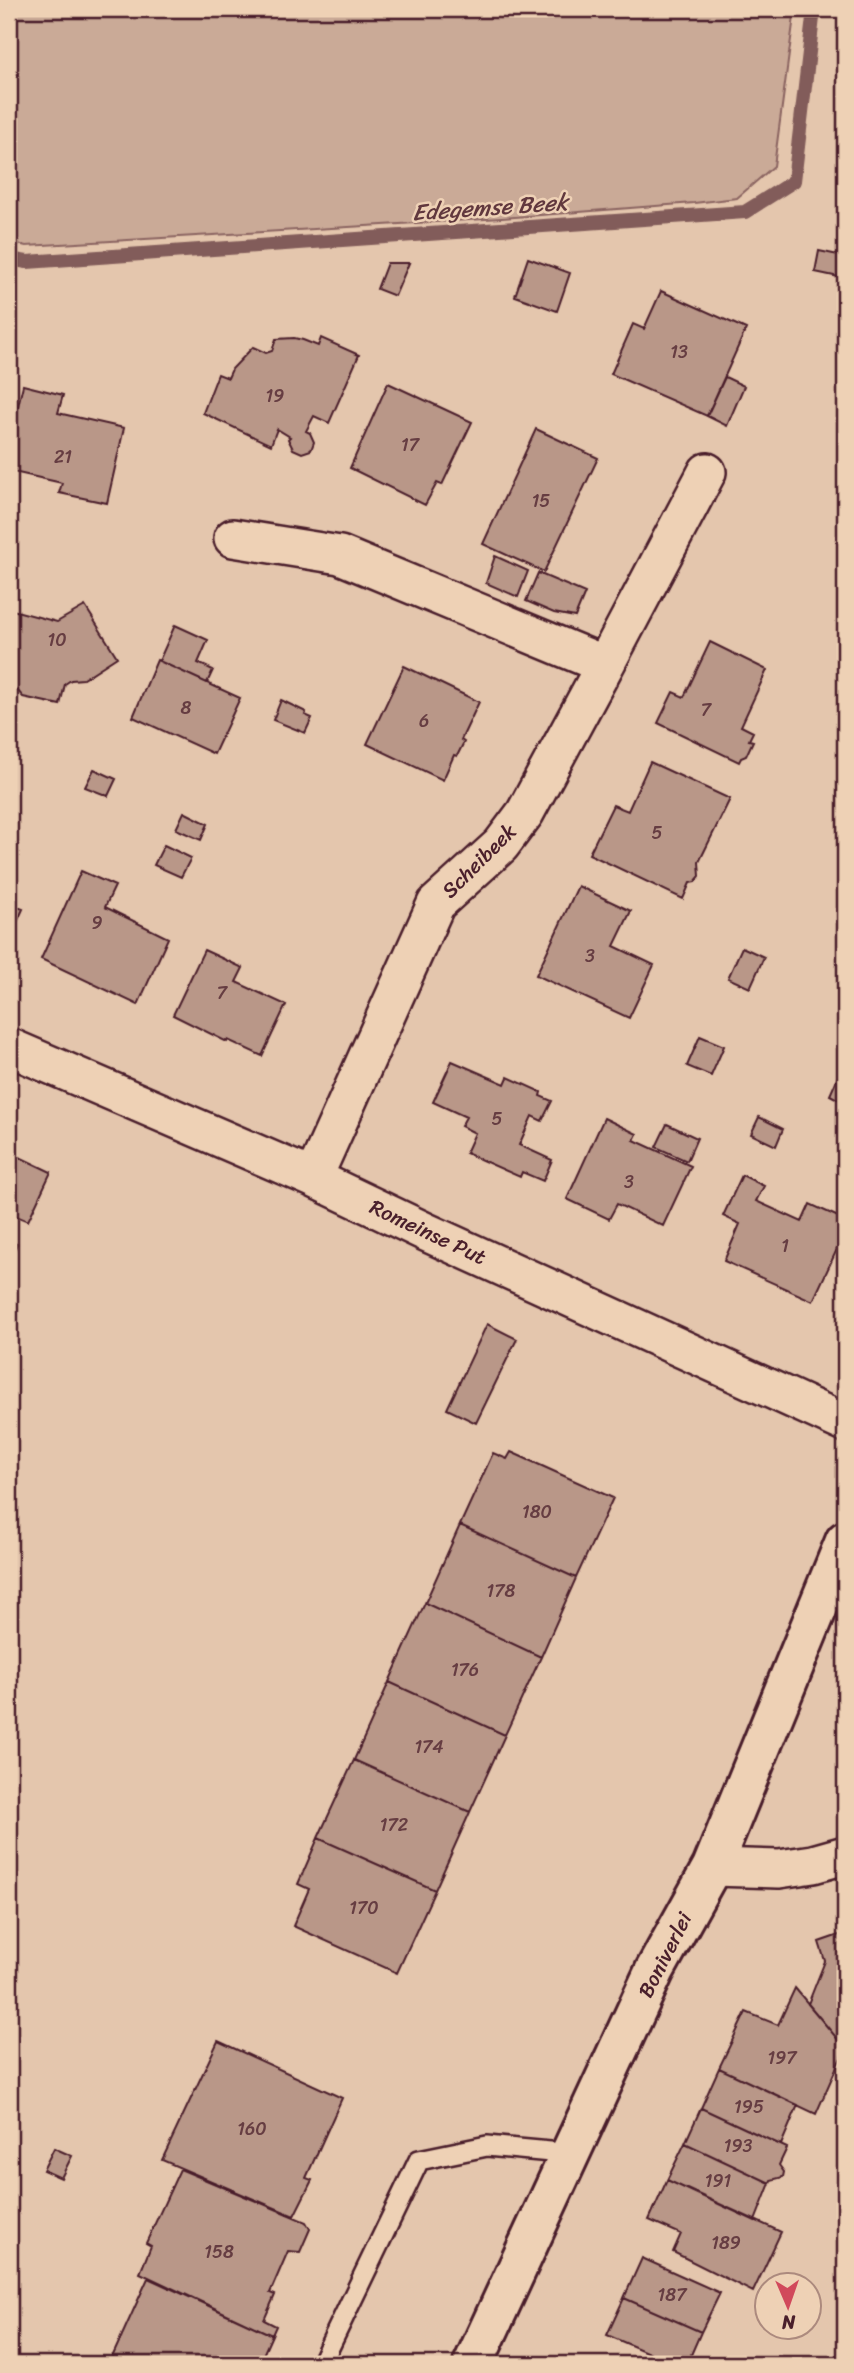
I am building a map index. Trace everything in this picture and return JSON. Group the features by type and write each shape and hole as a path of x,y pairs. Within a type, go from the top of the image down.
{"main road":[{"name":"Boniverlei","path":"473,2364 655,1970 712,1867 845,1541"}],"street":[{"name":"Scheibeek","path":"313,1178 436,904 500,845 525,813 707,472"},
{"path":"233,538 340,555 605,665"},
{"name":"Romeinse Put","path":"9,1047 313,1178 845,1423"},
{"path":"712,1867 779,1869 813,1864 845,1855"}],"lane":[{"path":"321,2364 419,2160 487,2146 572,2154"}],"shaded area":[{"path":"9,9 795,9 774,166 737,198 502,218 26,246 9,242"}],"building":[{"path":"819,251 843,256 839,277 815,272"},
{"path":"528,258 570,273 557,311 515,296"},
{"path":"387,263 409,263 395,296 377,289"},
{"path":"661,291 746,329 707,416 611,374 633,324 644,329"},
{"path":"294,338 318,346 321,338 359,355 329,423 314,416 306,431 314,442 311,450 302,453 293,449 288,439 290,437 277,429 271,445 203,413 218,374 228,378 232,369 253,347 266,353 272,351 276,339"},
{"path":"725,377 744,386 727,426 707,416"},
{"path":"388,383 472,422 442,485 437,483 425,505 350,468"},
{"path":"23,385 63,395 58,413 124,428 107,503 59,493 62,483 9,471 9,443"},
{"path":"536,429 598,458 544,572 483,544"},
{"path":"495,556 528,571 518,597 486,583"},
{"path":"538,573 585,593 575,617 554,613 526,601"},
{"path":"85,606 117,657 83,679 71,680 65,684 60,705 23,697 17,690 9,688 9,609 57,622"},
{"path":"175,625 208,640 198,663 213,670 207,683 159,661"},
{"path":"710,642 767,670 741,726 753,732 749,740 753,741 746,756 739,762 658,723 673,692 684,697"},
{"path":"157,660 240,698 214,754 133,717"},
{"path":"404,666 479,702 461,740 464,742 457,756 454,755 443,780 367,744"},
{"path":"281,700 306,712 305,715 312,718 305,733 273,720"},
{"path":"650,762 730,799 699,862 700,876 690,883 683,899 589,854 613,805 628,811"},
{"path":"94,769 116,779 108,796 85,787"},
{"path":"184,812 208,824 201,840 176,829"},
{"path":"164,845 191,858 181,877 154,865"},
{"path":"81,871 115,886 105,907 168,938 138,1005 41,959"},
{"path":"578,886 631,911 614,946 654,965 629,1018 536,975"},
{"path":"9,890 16,893 12,905 23,909 9,940"},
{"path":"742,947 764,957 750,988 728,978"},
{"path":"204,950 243,968 236,982 286,1005 262,1056 173,1015"},
{"path":"700,1036 724,1046 711,1076 687,1066"},
{"path":"452,1061 505,1084 508,1077 541,1092 540,1096 552,1101 542,1121 532,1116 519,1145 552,1160 543,1181 522,1172 520,1177 466,1153 475,1133 461,1126 466,1117 433,1102"},
{"path":"845,1061 845,1103 830,1095"},
{"path":"845,1103 845,1119 839,1116"},
{"path":"759,1117 783,1129 776,1146 751,1134"},
{"path":"604,1118 637,1134 634,1140 691,1166 663,1226 617,1204 609,1219 567,1199"},
{"path":"667,1124 697,1138 687,1161 656,1147"},
{"path":"9,1152 51,1172 28,1221 9,1213"},
{"path":"742,1175 764,1186 756,1201 802,1222 810,1204 845,1220 845,1232 813,1301 724,1261 740,1224 723,1216"},
{"path":"9,1241 17,1244 9,1262"},
{"path":"487,1324 517,1339 476,1423 447,1409"},
{"path":"511,1452 613,1498 576,1578 460,1525 493,1453 507,1459"},
{"path":"460,1525 576,1578 541,1657 425,1603"},
{"path":"425,1603 541,1657 505,1735 389,1682"},
{"path":"389,1682 505,1735 470,1812 354,1760"},
{"path":"354,1760 470,1812 435,1890 318,1838"},
{"path":"318,1838 435,1890 397,1973 293,1926 309,1889 298,1884"},
{"path":"845,1933 845,2048 808,2004 825,1961 819,1942"},
{"path":"795,1988 845,2048 816,2114 719,2068 746,2012 778,2025"},
{"path":"218,2041 342,2098 306,2178 312,2180 294,2216 162,2160"},
{"path":"719,2068 798,2105 781,2145 701,2108"},
{"path":"701,2108 787,2148 779,2165 784,2172 783,2177 771,2180 770,2183 685,2143"},
{"path":"685,2143 770,2183 755,2221 667,2180"},
{"path":"54,2148 72,2156 61,2178 43,2170"},
{"path":"180,2169 306,2222 310,2229 300,2252 288,2251 270,2293 275,2295 264,2320 276,2326 272,2335 140,2273 151,2246 146,2243"},
{"path":"667,2180 781,2232 762,2272 752,2272 752,2292 673,2252 681,2234 649,2220"},
{"path":"642,2258 720,2293 701,2332 624,2298"},
{"path":"148,2278 272,2335 259,2364 109,2364"},
{"path":"624,2298 701,2332 687,2364 674,2364 607,2335"}],"waterway":[{"name":"Edegemse Beek","path":"9,259 27,262 745,212 794,181 814,9"}]}
